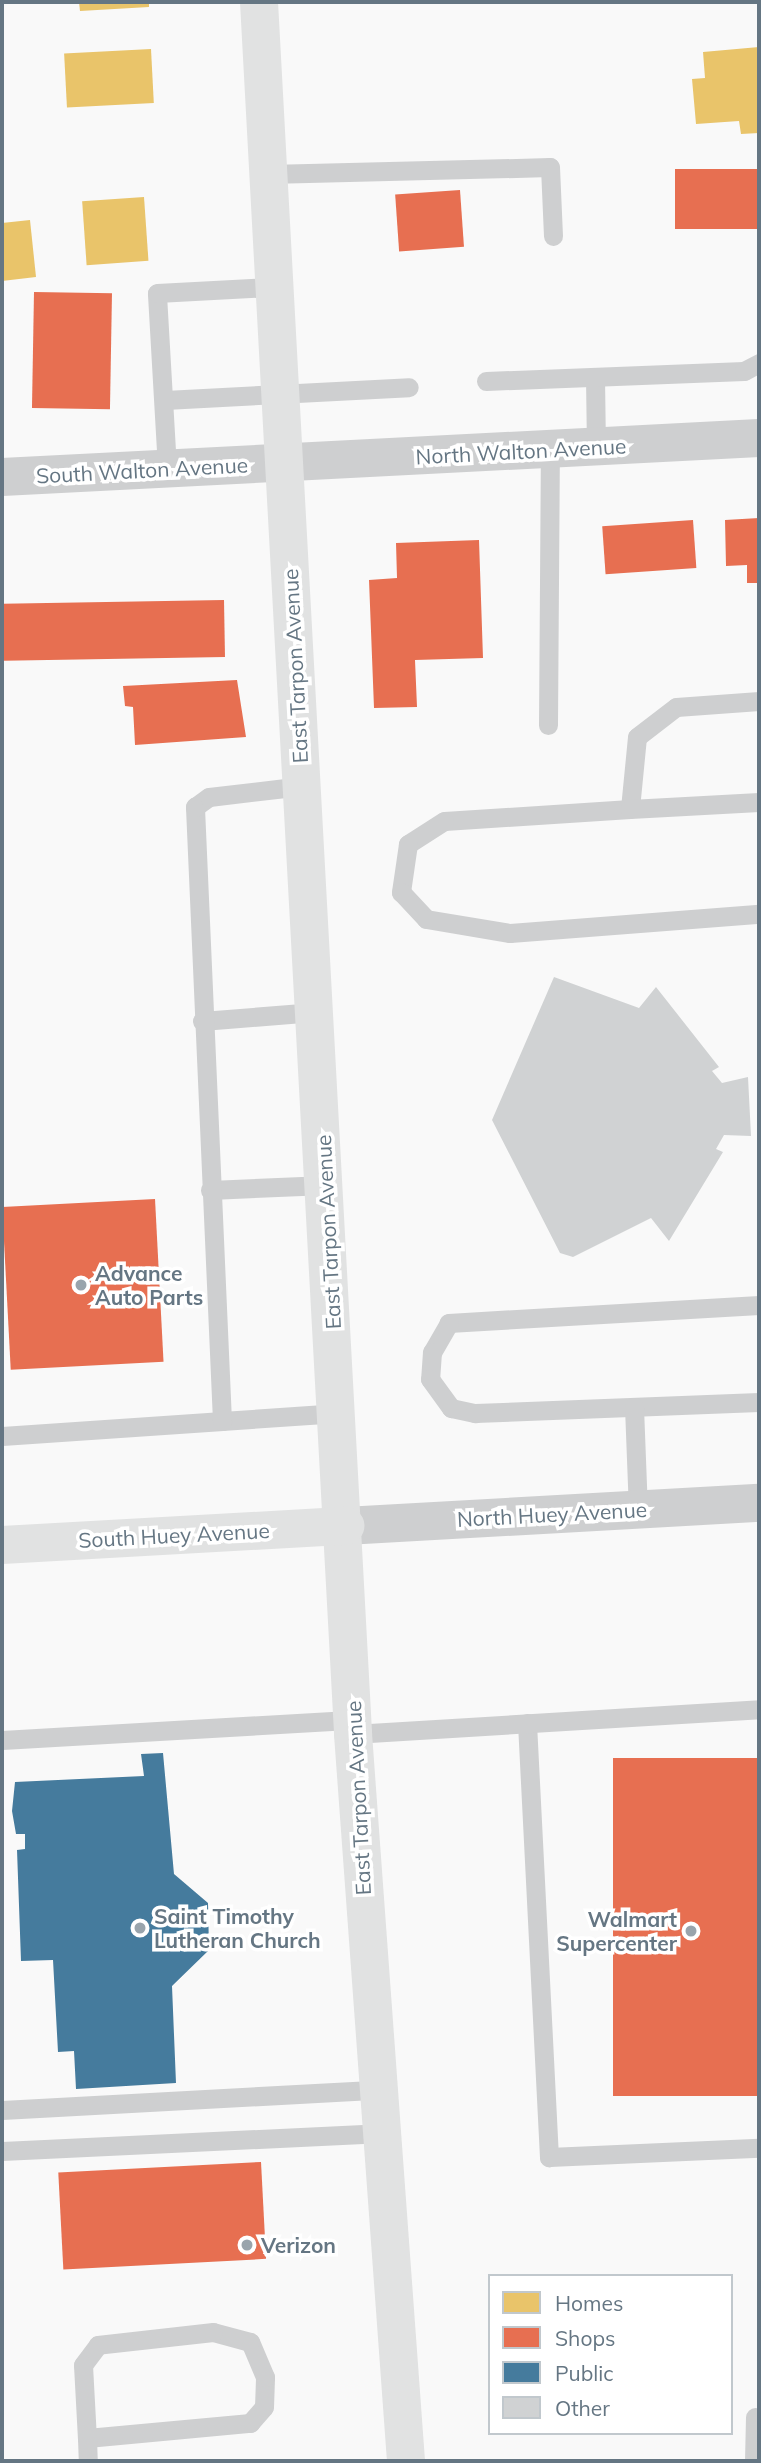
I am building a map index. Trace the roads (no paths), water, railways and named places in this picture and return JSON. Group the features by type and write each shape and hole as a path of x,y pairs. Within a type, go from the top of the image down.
{"main road":[{"name":"East Tarpon Avenue","path":"259,2 273,287 339,1413 353,1727 379,2133 406,2461"},
{"name":"South Huey Avenue","path":"2,1545 345,1526"}],"street":[{"name":"North Walton Avenue","path":"283,462 759,438"},
{"name":"South Walton Avenue","path":"2,477 283,462"},
{"name":"North Huey Avenue","path":"345,1526 759,1503"}],"lane":[{"path":"268,174 550,167 553,236"},
{"path":"167,468 158,293 273,287"},
{"path":"486,380 744,371 759,363"},
{"path":"595,377 596,447"},
{"path":"165,400 409,387"},
{"path":"548,725 550,450"},
{"path":"630,809 637,737 676,707 759,701"},
{"path":"222,1421 202,1021 195,807 209,797 302,786"},
{"path":"759,802 444,821 408,844 401,891 426,919 510,933 759,914"},
{"path":"202,1021 316,1012"},
{"path":"210,1190 326,1185"},
{"path":"759,1305 471,1319 449,1323 432,1352 430,1379 451,1408 475,1413 759,1402"},
{"path":"634,1407 638,1510"},
{"path":"2,1436 339,1413"},
{"path":"2,1740 527,1723 759,1709"},
{"path":"527,1723 549,2157 759,2148"},
{"path":"2,2110 376,2090"},
{"path":"2,2151 379,2133"},
{"path":"87,2438 250,2423 264,2407 265,2376 250,2342 213,2332 97,2345 83,2365 88,2461"},
{"path":"754,2461 755,2417"}],"place":[{"name":"Advance Auto Parts","path":"81,1285"},
{"name":"Saint Timothy Lutheran Church","path":"140,1928"},
{"name":"Walmart Supercenter","path":"691,1931"},
{"name":"Verizon","path":"247,2245"}]}
